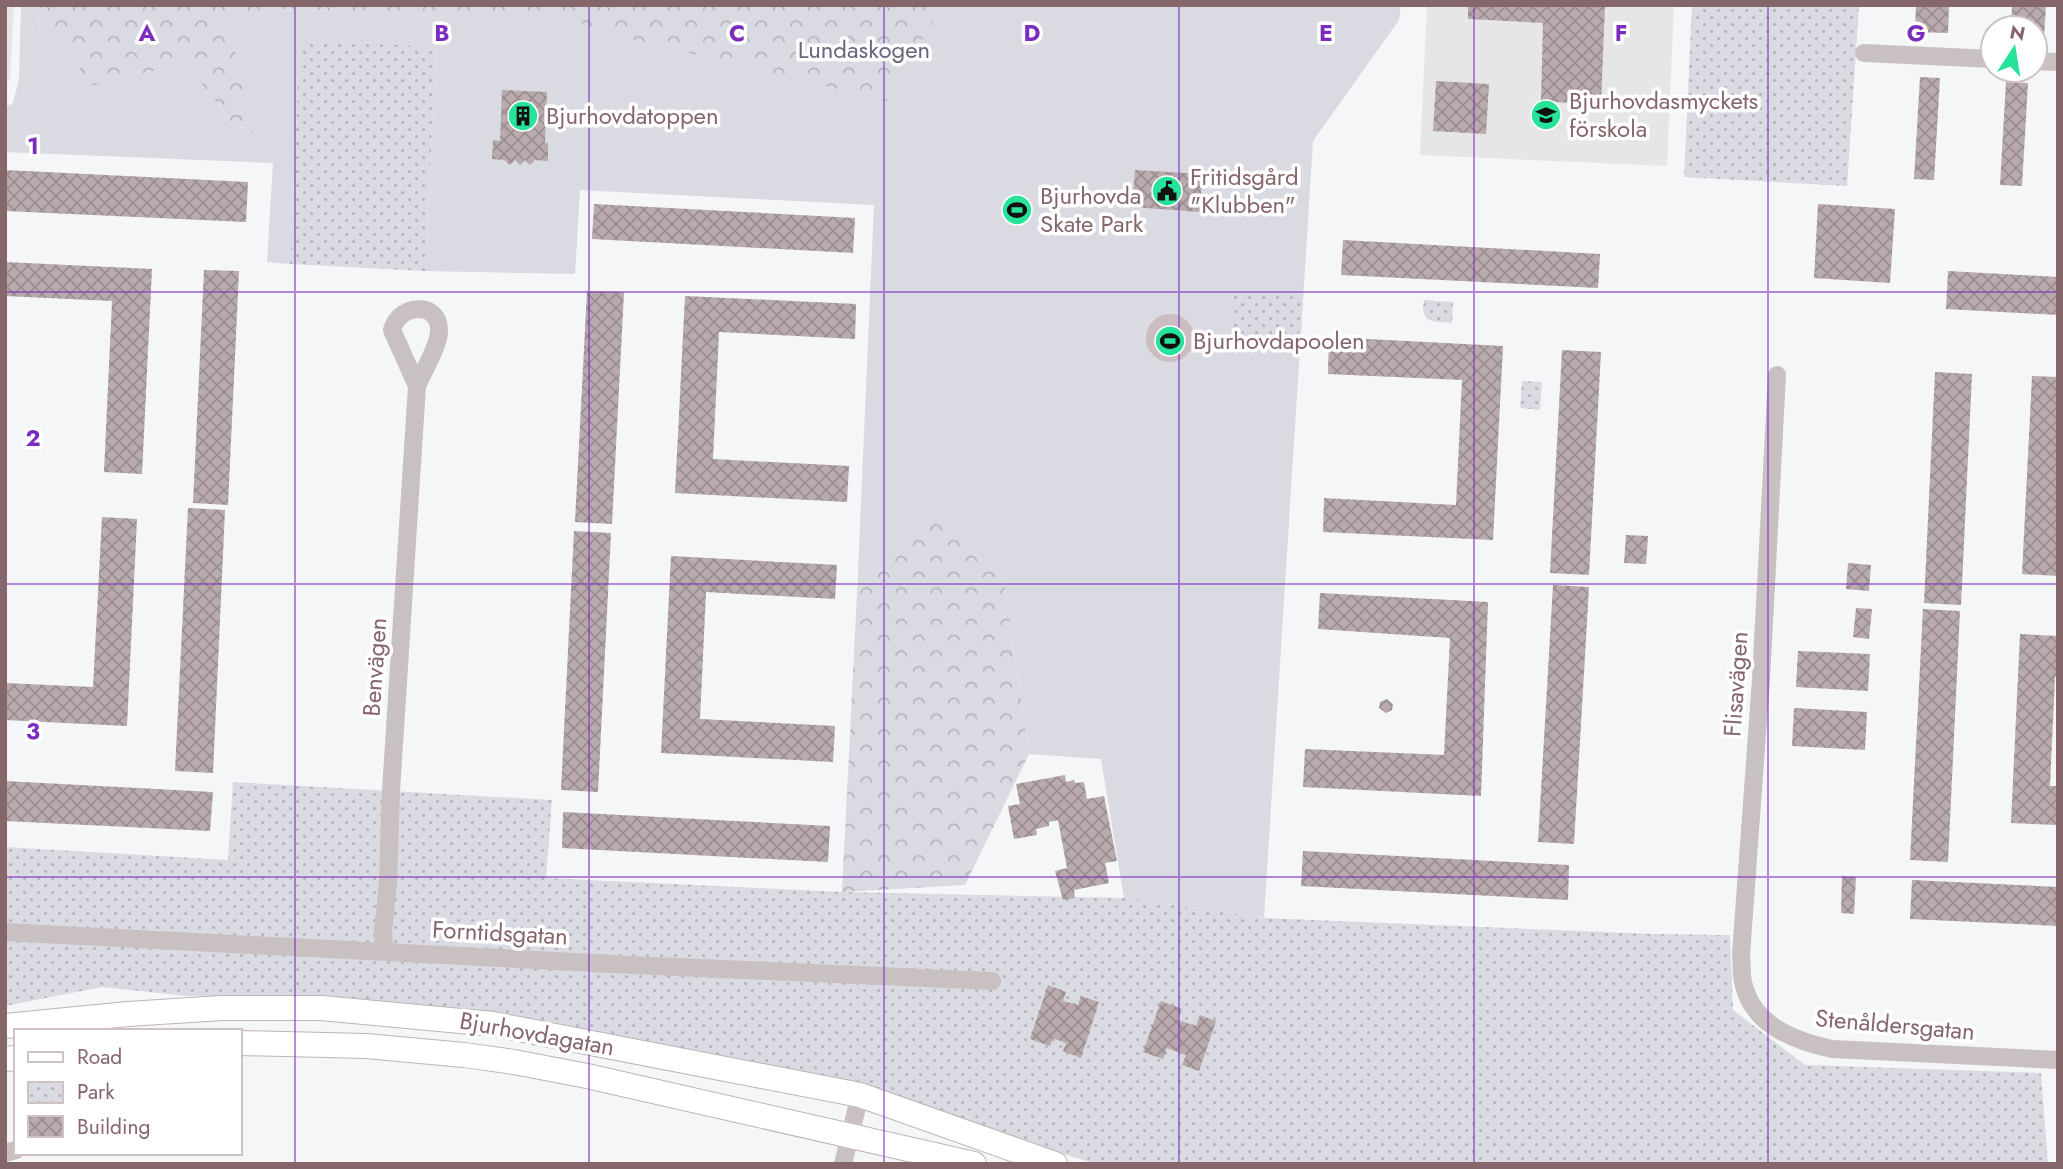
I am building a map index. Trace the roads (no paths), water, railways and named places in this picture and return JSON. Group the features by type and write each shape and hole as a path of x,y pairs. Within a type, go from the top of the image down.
{"main road":[{"name":"Bjurhovdagatan","path":"5,1026 222,1008 321,1008 493,1024 860,1095 1055,1164"},
{"name":"Bjurhovdagatan","path":"242,1043 366,1045 514,1062 587,1076 974,1164"}],"street":[{"path":"1864,52 1979,58"},
{"name":"Flisavägen","path":"1748,995 1743,984 1741,954 1762,680 1777,375"},
{"name":"Benvägen","path":"384,951 391,791 417,386"},
{"name":"Forntidsgatan","path":"5,932 992,981"},
{"name":"Stenåldersgatan","path":"1748,995 1760,1016 1783,1034 1807,1044 1832,1049 2058,1060"},
{"path":"843,1164 860,1095"}],"place":[{"name":"Bjurhovdasmyckets förskola","path":"1546,115"},
{"name":"Bjurhovdatoppen","path":"523,116"},
{"name":"Fritidsgård \"Klubben\"","path":"1167,191"},
{"name":"Bjurhovda Skate Park","path":"1017,210"},
{"name":"Bjurhovdapoolen","path":"1170,341"}],"park label":[{"name":"Lundaskogen","path":"864,50"}]}
